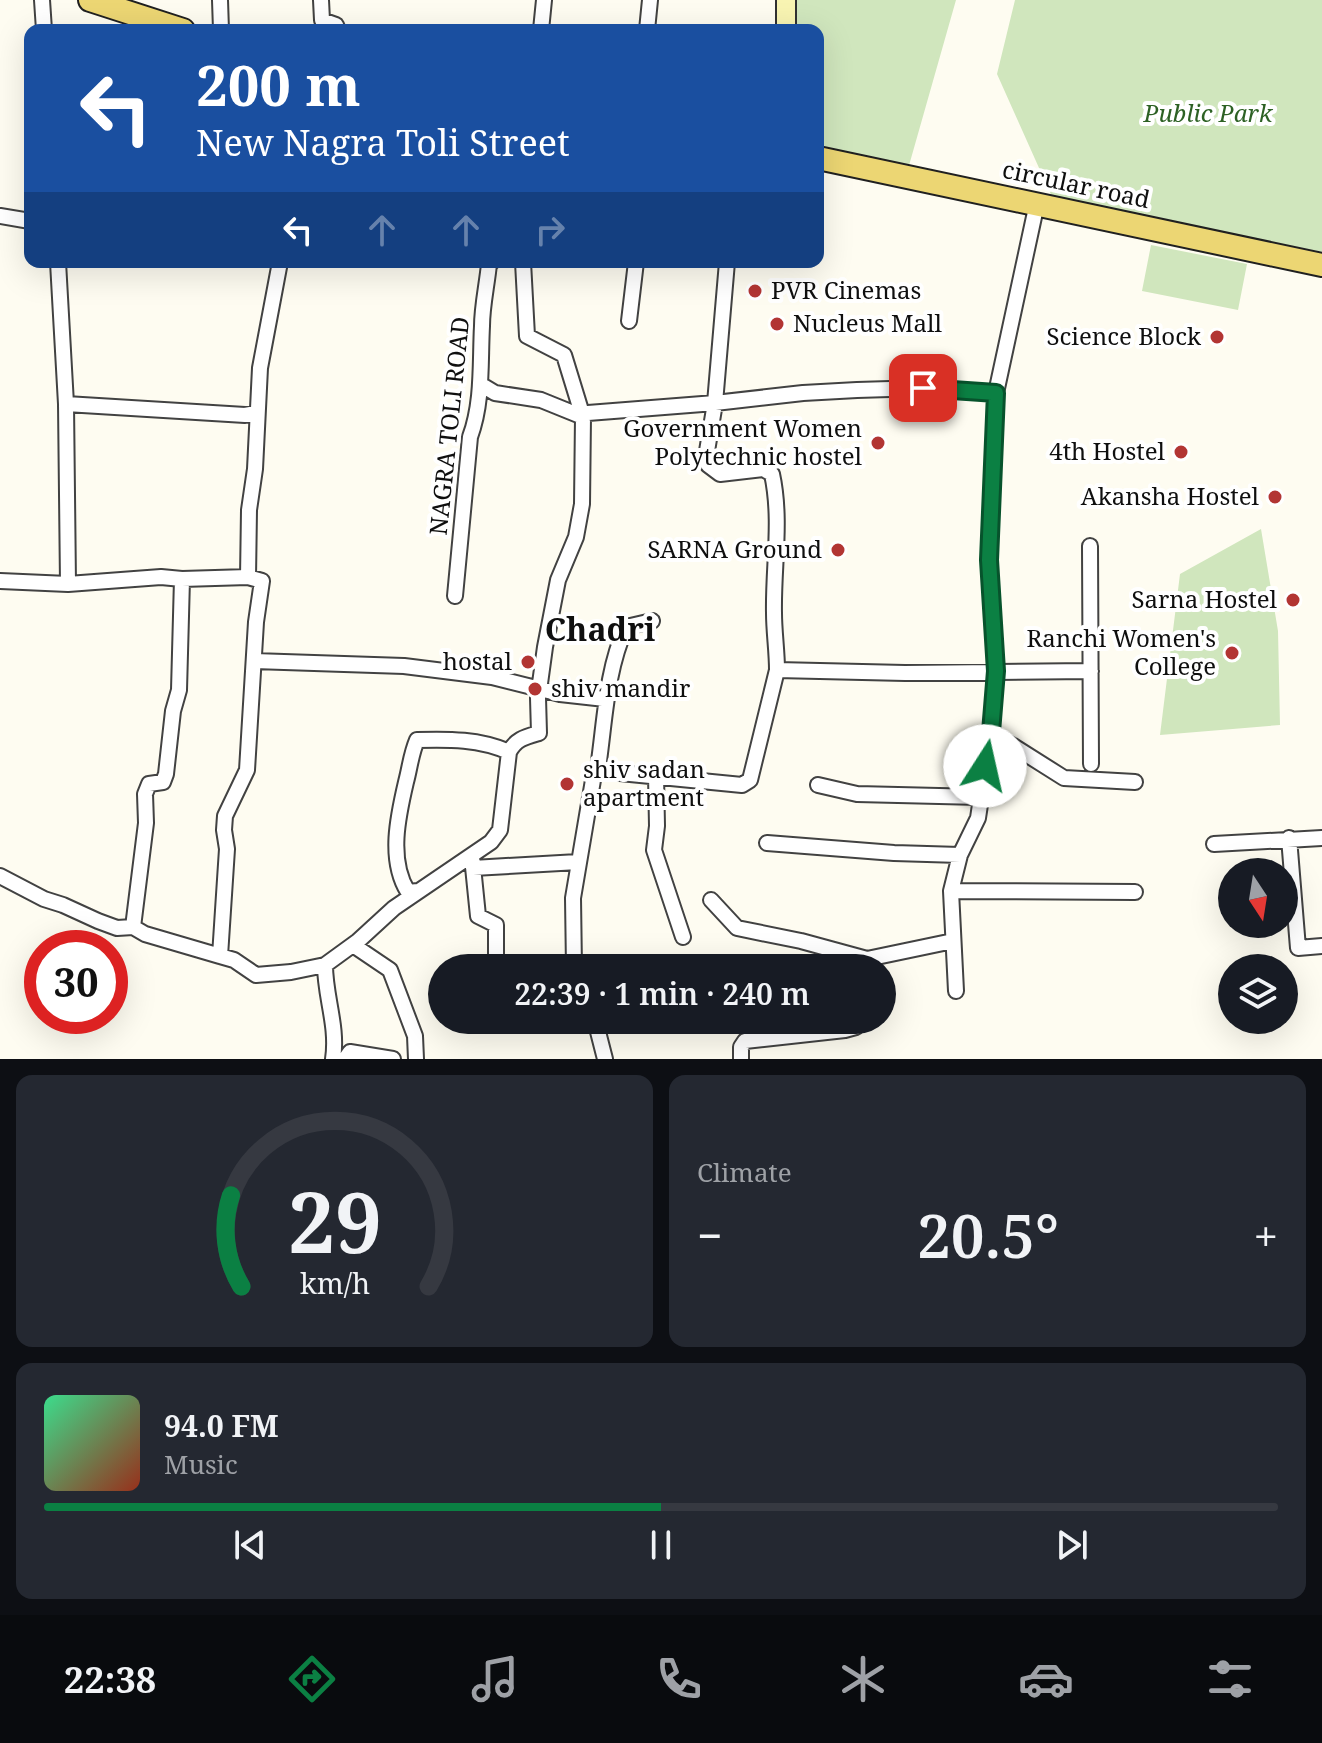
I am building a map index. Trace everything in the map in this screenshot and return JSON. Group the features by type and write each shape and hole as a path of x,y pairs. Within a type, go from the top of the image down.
{"main road":[{"path":"90,0 164,24"},
{"name":"circular road","path":"824,159 1322,265"}],"street":[{"path":"42,0 44,24"},
{"path":"220,0 221,24"},
{"path":"321,0 322,20 333,24"},
{"path":"542,24 544,0"},
{"path":"648,24 650,0"},
{"path":"786,0 786,24"},
{"path":"956,991 951,891 960,855 978,818 991,732 996,671 989,560 996,393 1037,203"},
{"path":"0,216 24,220"},
{"path":"58,268 66,404 68,584"},
{"path":"248,577 249,510 255,469 260,368 279,268"},
{"name":"NAGRA TOLI ROAD","path":"455,596 470,437 476,421 480,384 482,322 489,268"},
{"path":"0,876 44,899 98,921 117,928 133,927 145,934 234,960 256,975 267,975 325,965 418,891 472,862 500,830 509,752 522,737 539,733 539,689 558,580 576,537 582,504 586,415 564,355 527,336 523,268"},
{"path":"629,321 635,268"},
{"path":"598,768 742,785 750,780 777,670 773,616 777,552 775,487 772,474 763,469 720,474 708,465 726,268"},
{"path":"480,384 495,393 541,400 586,415 857,390 923,388 996,393"},
{"path":"66,404 245,415 256,413"},
{"path":"1090,546 1091,764"},
{"path":"0,581 68,584 161,577 248,577 262,581 247,770 225,816 227,849 220,956"},
{"path":"133,927 146,823 145,794 149,784 163,782 166,774 173,711 179,690 182,579"},
{"path":"574,954 573,898 593,780 598,768 605,699 619,642 626,627 652,621"},
{"path":"254,661 404,666 492,677 539,689 605,699"},
{"path":"777,670 1091,671"},
{"path":"991,732 1064,778 1135,782"},
{"path":"418,891 408,892 405,887 396,823 411,752 417,740 464,740 494,745 509,752"},
{"path":"656,775 654,850 683,937"},
{"path":"818,785 857,794 980,797"},
{"path":"1289,838 1298,948 1322,946"},
{"path":"1214,844 1322,838"},
{"path":"767,843 960,855"},
{"path":"472,862 578,862"},
{"path":"472,862 478,916 496,925 496,954"},
{"path":"951,891 1135,892"},
{"path":"711,900 737,928 801,941 838,954"},
{"path":"896,956 953,941"},
{"path":"353,945 390,970 415,1036 416,1059"},
{"path":"325,965 327,1002 334,1020 333,1059"},
{"path":"599,1034 605,1059"},
{"path":"741,1059 741,1047 745,1041 809,1034"},
{"path":"345,1059 350,1052 393,1059"}],"green space":[{"path":"794,0 956,0 908,169 824,156 824,24 793,24"},
{"name":"Public Park","path":"1015,0 1322,0 1322,252 1052,197 997,74"},
{"path":"1151,245 1247,264 1238,310 1142,291"},
{"path":"1261,529 1278,631 1280,725 1160,735 1180,574"}],"place":[{"name":"PVR Cinemas","path":"755,291"},
{"name":"Nucleus Mall","path":"777,324"},
{"name":"Science Block","path":"1217,337"},
{"name":"Government Women Polytechnic hostel","path":"878,443"},
{"name":"4th Hostel","path":"1181,452"},
{"name":"Akansha Hostel","path":"1275,497"},
{"name":"SARNA Ground","path":"838,550"},
{"name":"Sarna Hostel","path":"1293,600"},
{"name":"Ranchi Women's College","path":"1232,653"},
{"name":"hostal","path":"528,662"},
{"name":"shiv mandir","path":"535,689"},
{"name":"shiv sadan apartment","path":"567,784"}],"district":[{"name":"Chadri","path":"600,630"}],"route":[{"path":"923,388 996,393 989,560 996,671 985,766"}]}
